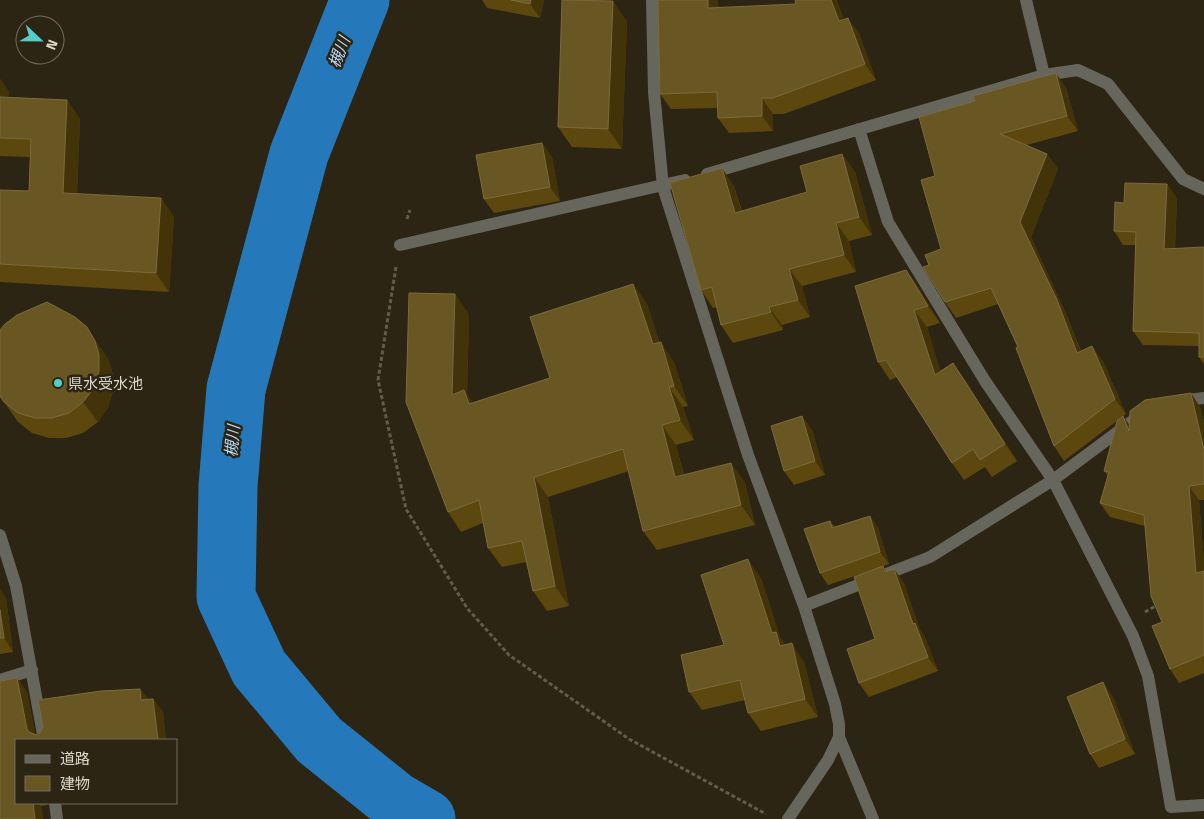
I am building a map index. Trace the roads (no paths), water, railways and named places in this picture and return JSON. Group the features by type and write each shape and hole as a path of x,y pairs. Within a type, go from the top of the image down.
{"street":[{"path":"652,0 654,92 663,187 748,455 804,606 835,704 839,737 873,819"},
{"path":"1026,0 1044,75"},
{"path":"400,244 663,187 1044,75 1078,70 1108,84 1183,179 1204,189"},
{"path":"859,129 888,222 985,381 1053,480 1124,622 1133,636 1148,676 1171,808 1204,805"},
{"path":"1171,402 1204,398"},
{"path":"804,606 930,557 1053,480 1154,404"},
{"path":"0,535 16,586 44,739"},
{"path":"0,680 32,670"},
{"path":"788,819 828,760 839,737"},
{"path":"55,804 58,819"}],"waterway":[{"name":"槻川","path":"360,0 299,154 236,389 228,486 226,597 259,668 319,740 395,801 426,819"}],"place":[{"name":"県水受水池","path":"58,383"}]}
